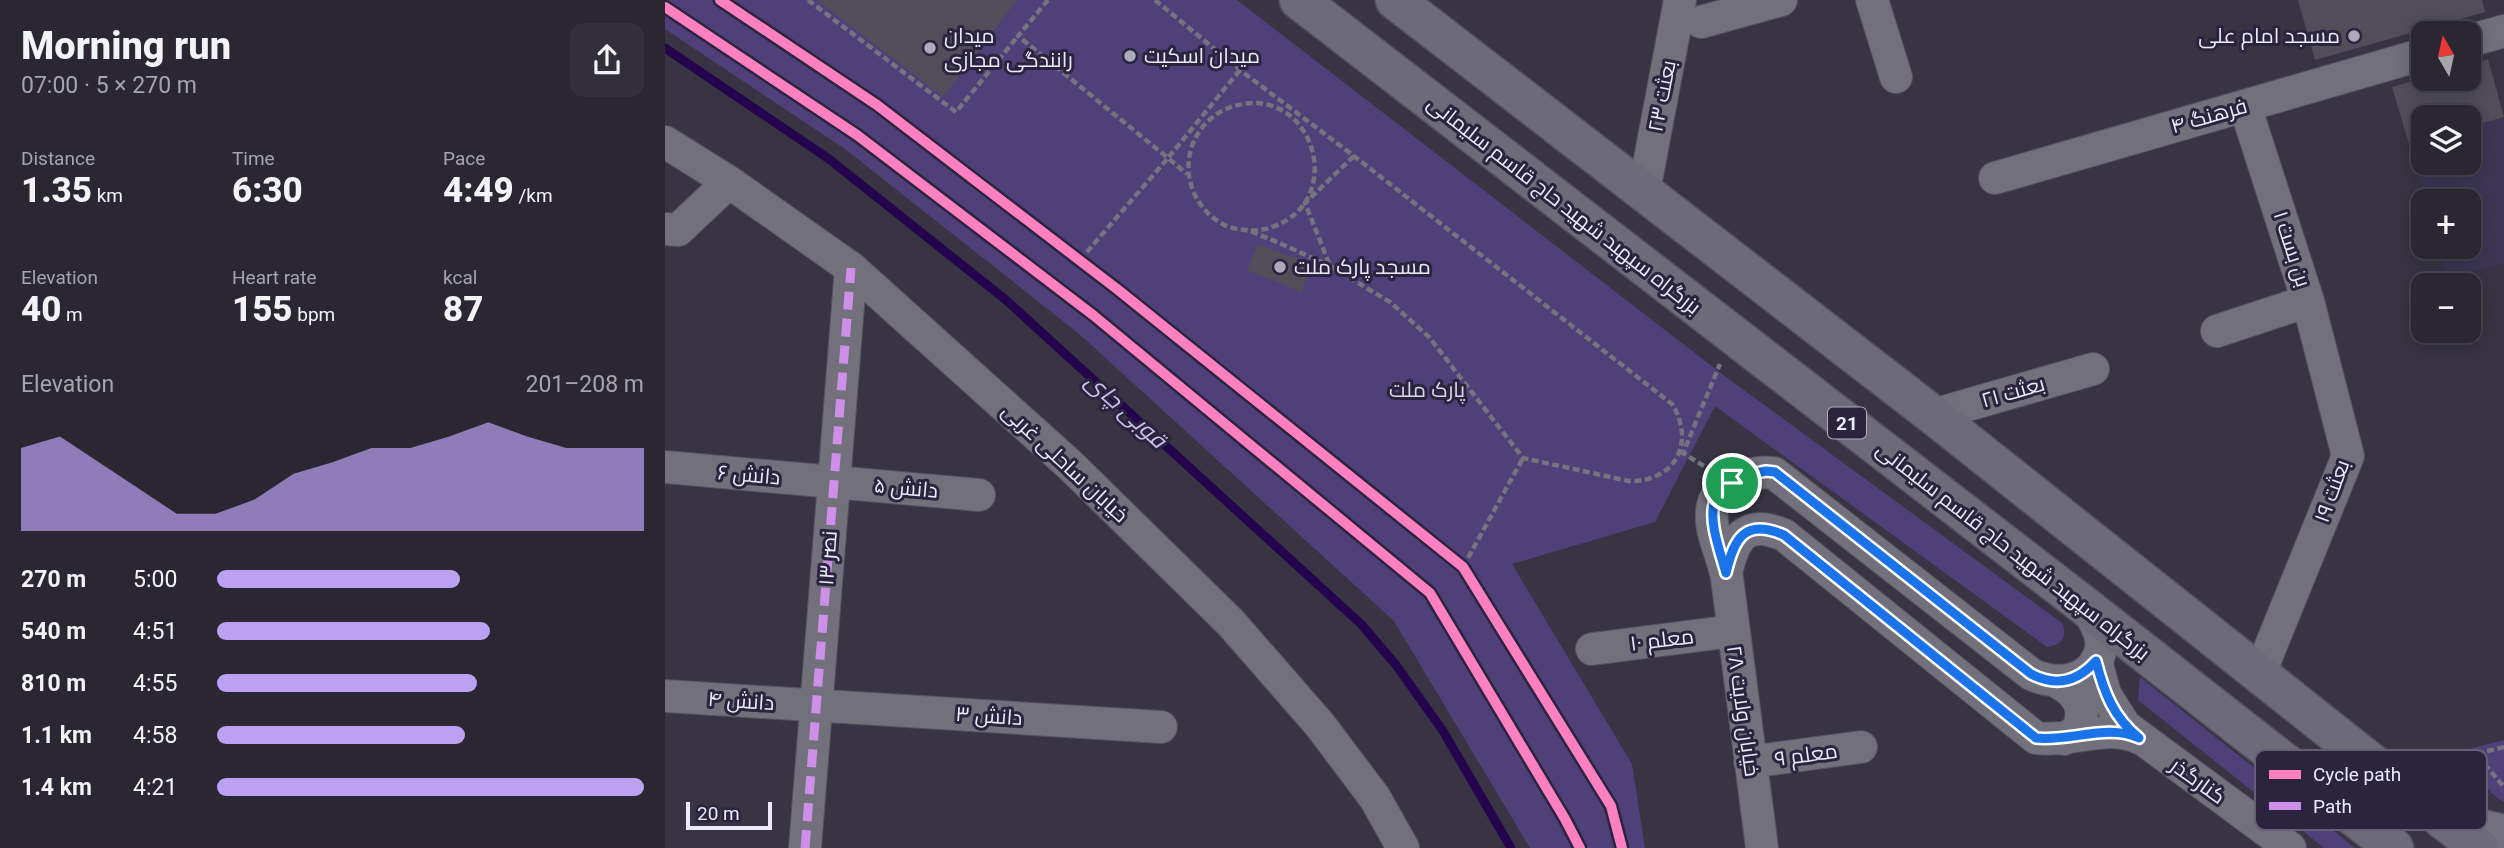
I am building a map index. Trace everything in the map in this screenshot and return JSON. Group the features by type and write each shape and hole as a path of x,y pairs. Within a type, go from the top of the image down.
{"highway":[{"name":"بزرگراه سپهبد شهید حاج قاسم سلیمانی","path":"1299,0 2269,750"},
{"path":"1395,0 1933,415 2354,750"},
{"name":"بزرگراه سپهبد شهید حاج قاسم سلیمانی","path":"2371,830 2394,848"},
{"path":"2455,830 2479,848"}],"main road":[{"path":"2486,830 2504,834"}],"street":[{"path":"1690,11 1781,0"},
{"path":"1872,0 1896,77"},
{"name":"بعثت ۲۳","path":"1644,191 1690,11"},
{"path":"2481,38 2504,31"},
{"name":"فرهنگ ۴","path":"1995,178 2411,58"},
{"name":"بن بست ۱","path":"2217,331 2308,301 2245,106"},
{"name":"خیابان ساحلی غربی","path":"665,142 729,182 851,268 1070,465 1231,623 1320,725 1375,798 1403,848"},
{"path":"665,229 678,230 729,182"},
{"name":"نصر ۱۳","path":"805,848 851,268"},
{"name":"بعثت ۱۹","path":"2259,675 2348,456 2308,301"},
{"name":"بعثت ۲۱","path":"1933,415 2093,369"},
{"name":"دانش ۶","path":"665,467 834,482"},
{"name":"خیابان ولایت ۲۸","path":"1762,848 1726,573 1711,514 1714,502 1725,487 1740,478 1766,471 1775,472 2031,674 2044,681 2059,682"},
{"name":"دانش ۵","path":"834,482 979,495"},
{"path":"1726,573 1731,551 1742,534 1763,529 1784,535 2036,738 2116,732 2127,732 2139,738"},
{"name":"کنارگذر","path":"2086,607 2100,637 2101,647 2096,661 2105,694 2117,717 2139,738 2255,823"},
{"name":"معلم ۱۰","path":"1592,649 1733,631"},
{"path":"2059,682 2086,672 2096,661"},
{"path":"2059,682 2076,696 2083,712 2077,731 2064,738"},
{"name":"دانش ۴","path":"665,696 816,705"},
{"name":"دانش ۳","path":"816,705 1161,727"},
{"name":"معلم ۹","path":"1750,762 1861,747"},
{"name":"کنارگذر","path":"2265,830 2290,848"}],"path":[{"path":"808,0 956,111 1048,0"},
{"path":"1154,0 1240,70 1672,404 1680,416 1683,430 1677,457 1668,469 1643,481 1629,481 1523,458 1429,337 1390,302 1330,266 1212,217 1198,202 1187,174 1194,140 1206,122 1223,110 1244,103 1264,104 1284,112 1300,125 1311,142 1316,163 1314,184 1305,202 1330,266"},
{"path":"1019,36 1187,174"},
{"path":"1069,252 1085,264 1240,70"},
{"path":"1251,231 1272,228 1291,218 1354,156"},
{"path":"1683,453 1722,358"},
{"path":"1463,567 1523,458"},
{"path":"1452,558 1463,567 1470,579"},
{"path":"2487,751 2504,747"},
{"path":"2487,767 2504,787"}],"shaded area":[{"path":"2504,117 2504,263 2468,273 2445,273 2441,259 2481,259 2481,189 2422,189 2418,175 2481,175 2481,124"}],"green space":[{"name":"پارک ملت","path":"665,0 1237,0 1726,377 2062,623 2063,637 2058,644 2047,647 1715,406 1655,522 1512,564 1632,764 1645,848 1530,848 1394,621 1078,333 845,149 665,29"},
{"path":"2140,677 2255,768 2255,793 2138,700"},
{"path":"2504,740 2504,802 2487,787 2487,750 2465,750"},
{"path":"2301,830 2332,830 2355,848 2324,848"}],"building":[{"name":"میدان رانندگی مجازی","path":"817,0 1017,0 943,97"},
{"name":"مسجد امام علی","path":"2298,0 2482,0 2485,12 2453,21 2411,21 2411,33 2315,60"},
{"path":"2488,59 2504,117 2481,124 2481,105 2411,105 2409,144 2392,87 2411,82 2411,91 2481,91 2481,61"},
{"name":"مسجد پارک ملت","path":"1258,244 1312,265 1301,292 1247,270"}],"waterway":[{"name":"قوبی چای","path":"665,48 829,159 1006,300 1361,624 1396,665 1443,731 1511,848"}],"marked path":[{"path":"805,848 851,268"}],"cycle path":[{"path":"720,0 877,105 1117,289 1463,567 1611,806 1622,848"},
{"path":"665,7 857,135 1093,315 1430,593 1580,848"}],"place":[{"name":"مسجد امام علی","path":"2354,36"},
{"name":"میدان رانندگی مجازی","path":"930,48"},
{"name":"میدان اسکیت","path":"1130,56"},
{"name":"مسجد پارک ملت","path":"1280,267"}],"route":[{"path":"1775,472 2031,674 2044,681 2073,679 2086,672 2096,661 2105,694 2117,717 2139,738 2127,732 2116,732 2036,738 1784,535 1772,530 1752,530 1742,534 1731,551 1726,573 1711,514 1719,494 1732,483 1757,473 1775,472"}]}
